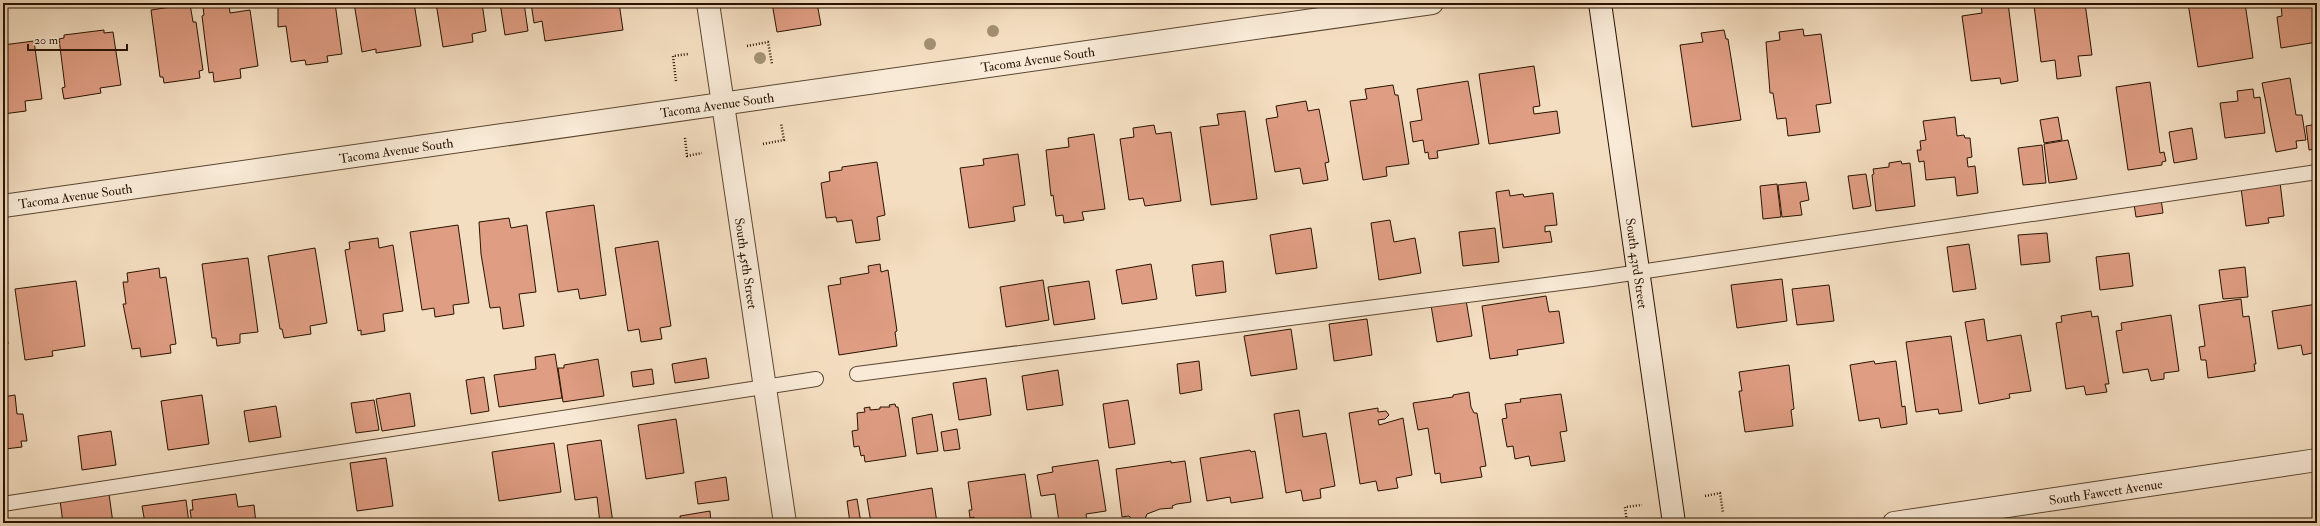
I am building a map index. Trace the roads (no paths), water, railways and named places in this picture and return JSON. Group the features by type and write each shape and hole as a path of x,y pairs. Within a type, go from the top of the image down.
{"street":[{"name":"South 45th Street","path":"708,3 785,523"},
{"name":"Tacoma Avenue South","path":"3,206 1432,3"},
{"name":"South 43rd Street","path":"1600,3 1674,523"},
{"name":"South Fawcett Avenue","path":"1894,523 2317,460"}],"lane":[{"path":"857,374 1638,272 2317,172"},
{"path":"3,504 816,379"}]}
